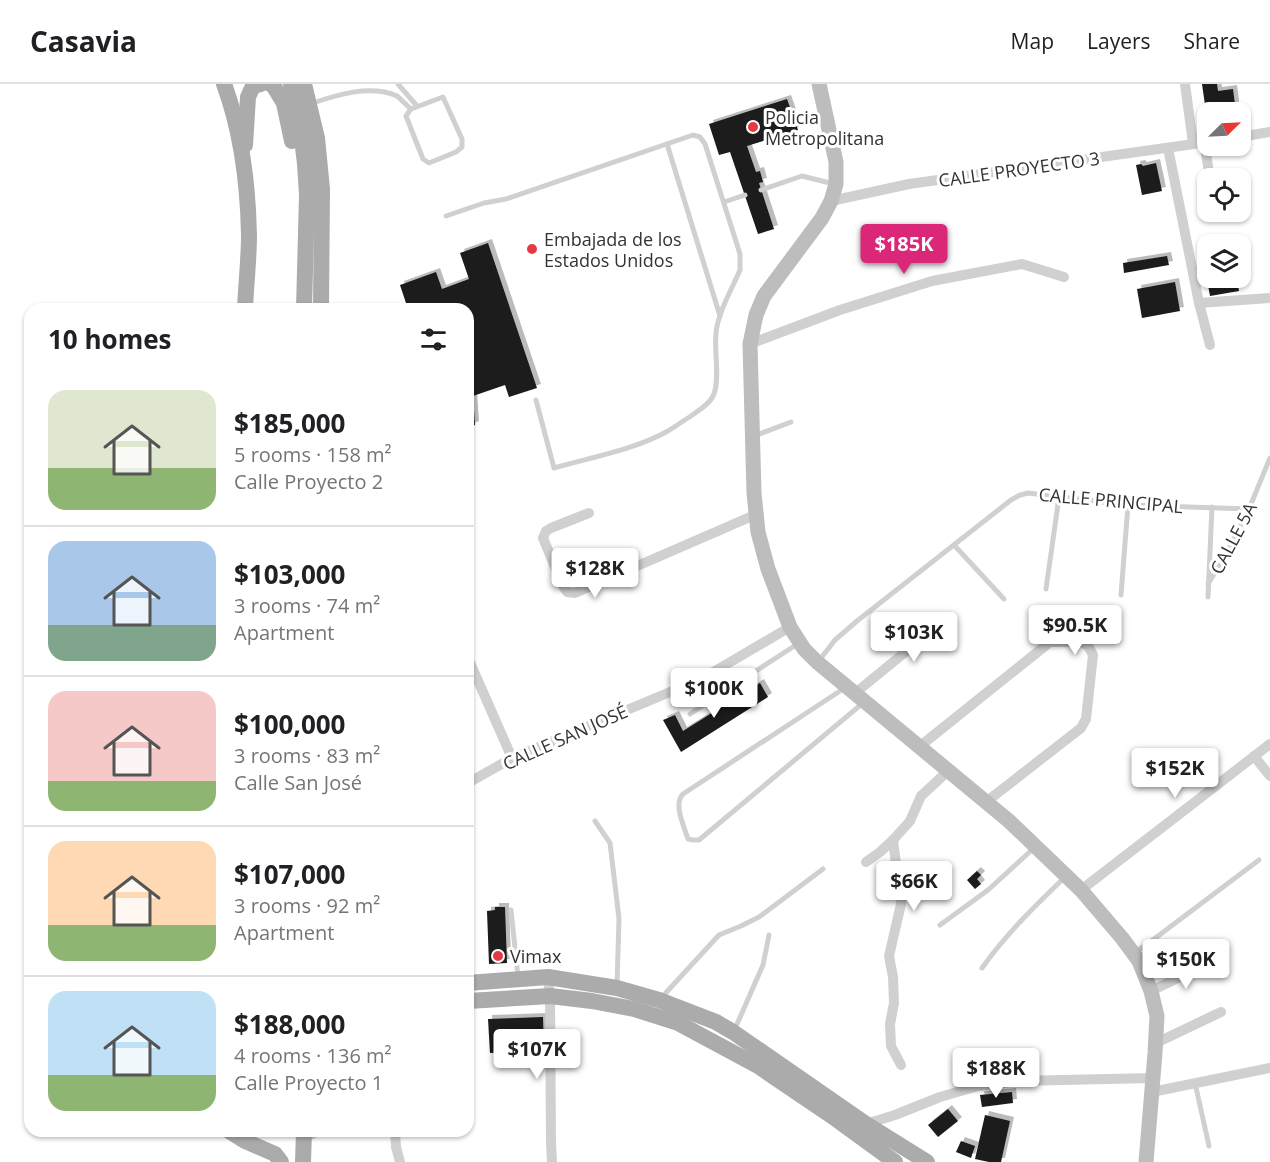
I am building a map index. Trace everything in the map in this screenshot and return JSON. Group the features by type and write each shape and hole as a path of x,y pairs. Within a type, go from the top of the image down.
{"main road":[{"path":"224,84 232,107 243,166 249,236 245,303"},
{"path":"243,166 248,98 254,86 261,84"},
{"path":"270,84 273,85 284,103 298,184 307,195"},
{"path":"291,84 316,138 322,189 321,303"},
{"path":"304,84 307,195 304,303"},
{"path":"819,84 836,162 836,184 831,201 822,218 764,296 756,315 750,344 758,532 768,569 790,627 817,662 1009,821 1081,890 1139,961 1151,991 1156,1016 1156,1043 1146,1162"},
{"path":"474,983 548,977 617,988 659,1000 716,1023 733,1032 862,1130 895,1162"},
{"path":"474,1001 550,996 634,1009 678,1023 758,1066 862,1130 927,1162"},
{"path":"239,1137 275,1154 281,1162"},
{"path":"303,1162 304,1137"}],"street":[{"path":"1185,84 1197,128"},
{"path":"1251,135 1270,132"},
{"name":"CALLE PROYECTO 3","path":"831,201 909,184 1197,143"},
{"path":"1168,148 1199,303 1210,345"},
{"path":"750,344 840,310 932,281 1022,264 1064,277"},
{"path":"1199,303 1270,298"},
{"path":"589,513 551,528 546,531 543,538 562,586 567,592 575,593 757,514"},
{"path":"855,694 947,618"},
{"name":"CALLE SAN JOSÉ","path":"474,780 512,759 716,671 790,627"},
{"path":"919,747 1050,642 1082,642 1088,646 1093,655 1086,719 1081,728 986,802"},
{"path":"474,672 512,759"},
{"path":"1081,890 1270,744"},
{"path":"1254,756 1270,776"},
{"path":"866,862 893,840 910,821 921,796 948,771"},
{"path":"893,840 901,904 889,956 894,1003 890,1024 891,1046 902,1065"},
{"path":"1151,991 1207,964"},
{"path":"548,977 552,1162"},
{"path":"1156,1043 1221,1012"},
{"path":"862,1130 940,1097 978,1086 1017,1081 1153,1085 1195,1083 1270,1068"},
{"path":"395,1137 400,1162"}],"lane":[{"path":"398,84 414,108"},
{"path":"303,106 359,89 372,89 397,96 414,108"},
{"path":"443,97 462,139 462,147 432,162 423,159 407,119 407,114 414,108 443,97"},
{"path":"446,216 484,203 506,199 693,135 700,137 705,144 740,254 740,270 716,331 714,393 706,405 667,431 635,445 554,468 536,400"},
{"path":"666,144 720,316"},
{"path":"761,189 802,176 836,184"},
{"path":"724,202 745,195"},
{"path":"753,437 791,422"},
{"name":"CALLE 5A","path":"1208,584 1249,509 1270,458"},
{"name":"CALLE PRINCIPAL","path":"817,662 835,640 1020,495 1028,493 1128,505 1249,509"},
{"path":"1047,589 1059,497"},
{"path":"1121,595 1128,505"},
{"path":"1208,597 1212,507"},
{"path":"954,545 1004,599"},
{"path":"690,714 800,642"},
{"path":"855,694 699,840 688,839 678,804 683,794 855,694"},
{"path":"595,820 610,843 619,919 617,988"},
{"path":"940,925 988,890 1036,847"},
{"path":"1133,952 1150,942 1259,860"},
{"path":"659,1000 719,935 759,917 823,869"},
{"path":"982,968 1020,921 1066,876"},
{"path":"511,910 519,979"},
{"path":"733,1032 763,965 769,935"},
{"path":"1195,1083 1209,1146"}],"building":[{"path":"1202,84 1217,84 1218,91 1233,89 1235,102 1205,102"},
{"name":"Policia Metropolitana","path":"787,99 798,130 747,146 756,172 760,171 763,182 759,183 774,229 758,234 730,152 719,155 709,124"},
{"path":"1156,163 1162,191 1142,195 1136,165"},
{"path":"488,243 537,388 509,397 505,385 474,396 474,303 406,303 400,285 436,272 442,289 469,279 460,253"},
{"path":"1167,256 1169,265 1124,273 1123,263"},
{"path":"1175,282 1180,311 1142,318 1137,289"},
{"path":"1209,288 1239,288 1239,291 1210,296"},
{"path":"760,683 768,697 681,752 663,720 675,715 683,731"},
{"path":"977,871 981,875 977,879 981,884 975,889 967,880"},
{"path":"495,907 505,907 507,963 489,964 487,911 495,910"},
{"path":"543,1017 544,1050 490,1053 488,1019"},
{"path":"1012,1092 1013,1103 982,1107 980,1095"},
{"path":"948,1109 958,1121 938,1137 928,1125"},
{"path":"985,1115 1010,1121 1001,1162 975,1159"},
{"path":"961,1141 975,1146 971,1158 956,1152"}],"place":[{"name":"Policia Metropolitana","path":"753,127"},
{"name":"Embajada de los Estados Unidos","path":"532,249"},
{"name":"Vimax","path":"498,956"}]}
